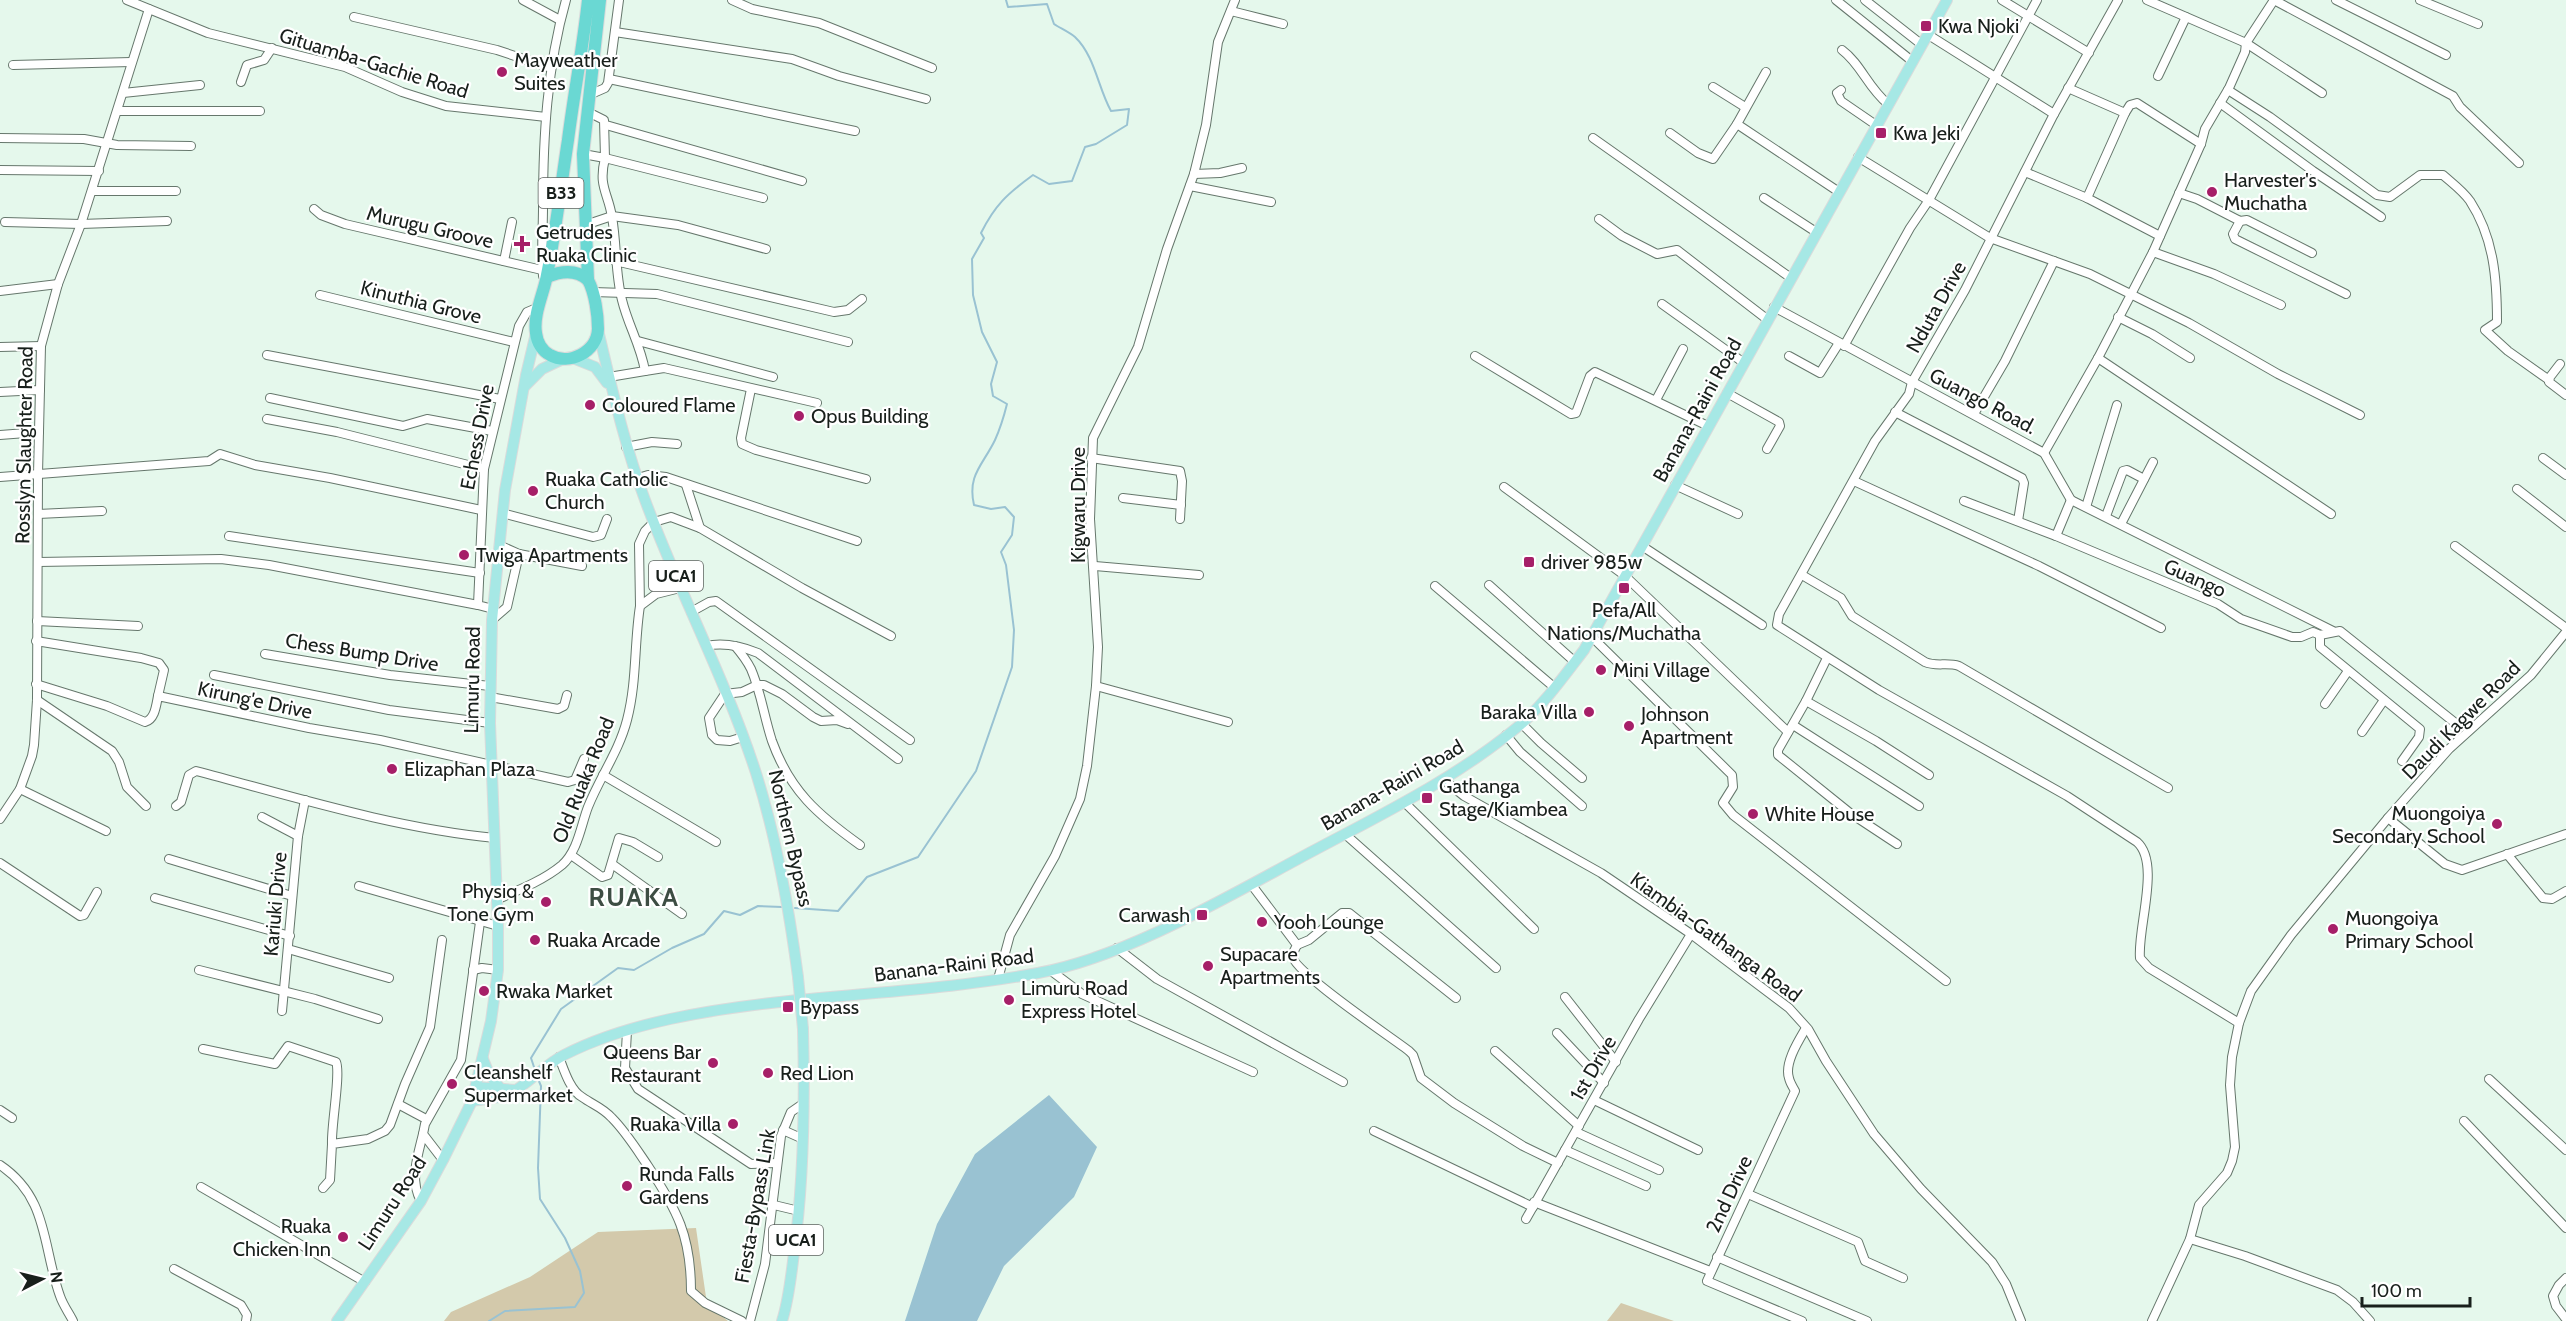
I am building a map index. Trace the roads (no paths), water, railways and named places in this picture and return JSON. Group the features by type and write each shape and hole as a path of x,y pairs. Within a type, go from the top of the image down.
{"highway":[{"name":"B33","path":"544,278 561,198 588,0"},
{"name":"B33","path":"588,112 600,0"},
{"name":"Northern Bypass","path":"588,112 583,154 585,225 598,330"},
{"path":"536,333 544,278 571,272 579,273 591,286"},
{"path":"569,359 593,343 598,330"},
{"name":"Northern Bypass","path":"536,333 544,351 551,356 569,359"}],"main road":[{"name":"Banana-Raini Road","path":"515,1090 538,1071 559,1058 593,1042 664,1020 742,1006 926,989 998,979 1050,970 1087,960 1163,928 1345,834 1444,780 1506,735 1555,688 1592,637 1624,575 1947,0"},
{"name":"Northern Bypass","path":"598,330 626,447 680,588 726,694 751,760 779,857 798,977 803,1029 804,1103 799,1211 782,1321"},
{"name":"Limuru Road","path":"337,1321 421,1200 443,1160 472,1101 491,1021 498,970 498,899 490,766 493,614 502,513 513,443 536,333"},
{"name":"Northern Bypass","path":"569,359 595,368 610,383"},
{"path":"525,386 542,369 569,359"},
{"path":"483,1059 489,1074 500,1088"},
{"path":"476,1087 515,1090"},
{"path":"472,1101 498,1097 515,1090"}],"street":[{"name":"Gituamba-Gachie Road","path":"127,0 208,33 345,67 402,92 446,106 546,117"},
{"path":"523,0 560,20"},
{"path":"544,278 543,159 546,117 551,68 566,0"},
{"path":"589,95 605,88 609,79 619,0"},
{"path":"732,0 757,10 819,23 932,68"},
{"name":"Kigwaru Drive","path":"998,979 1010,935 1055,856 1080,799 1087,766 1098,647 1095,566 1090,519 1091,458 1096,431 1138,347 1164,259 1194,174 1206,125 1218,42 1235,0"},
{"path":"1836,0 1912,61"},
{"path":"1866,0 1924,39 1996,77 2054,114"},
{"path":"2002,0 2089,52"},
{"path":"1789,356 1820,373 1842,345 1910,228 1929,200 2037,0"},
{"name":"Nduta Drive","path":"1827,658 1777,625 1779,614 1875,441 1909,394 1912,382 1965,290 2054,114 2118,0"},
{"path":"2147,0 2246,43 2322,93"},
{"path":"2454,722 2340,631 2333,631 2071,500 2045,455 2153,252 2201,144 2205,129 2228,90 2245,52 2246,43 2274,0 2453,96 2464,112 2519,163"},
{"path":"2336,0 2446,55"},
{"path":"2420,0 2478,24"},
{"name":"Rosslyn Slaughter Road","path":"0,819 20,789 32,756 37,700 41,346 58,284 99,171 149,9"},
{"path":"1231,11 1283,24"},
{"path":"2158,76 2186,16"},
{"path":"354,17 497,50 551,68"},
{"path":"615,32 792,59 830,73 926,99"},
{"path":"240,82 247,65 264,60 272,48"},
{"path":"1842,50 1855,62 1871,88 1888,104"},
{"path":"12,65 132,62"},
{"path":"1670,133 1711,159 1737,124 1766,72"},
{"path":"609,79 855,131"},
{"path":"123,93 200,85"},
{"path":"1713,87 1745,107"},
{"path":"2068,88 2126,113"},
{"path":"1841,90 1837,93 1840,101 1876,125"},
{"path":"2228,90 2270,117 2377,195 2390,197 2420,175 2443,175 2469,199 2488,237 2497,283 2497,322 2485,330 2508,351 2549,380 2551,386 2566,395"},
{"path":"2220,103 2304,165 2381,217"},
{"path":"2087,198 2130,105 2137,104 2201,144"},
{"path":"117,111 260,111"},
{"path":"588,112 602,117 606,125 602,183 612,216 619,291 626,316 638,341 645,371"},
{"path":"1737,124 1839,192"},
{"path":"606,125 802,181"},
{"path":"0,138 84,139 117,145 191,146"},
{"path":"1593,138 1791,278"},
{"path":"583,154 763,198"},
{"path":"1858,157 1990,238 2090,274 2189,323 2278,374 2360,415"},
{"path":"1194,174 1220,173 1242,168"},
{"path":"0,170 99,171"},
{"path":"2025,172 2087,198 2160,236"},
{"path":"1190,186 1271,202"},
{"path":"92,190 176,191"},
{"path":"2179,193 2197,199 2240,221 2247,220 2312,253"},
{"path":"1764,198 1816,232"},
{"name":"Murugu Groove","path":"314,208 321,215 345,224 504,261 544,278"},
{"path":"585,225 612,216 678,225 766,249"},
{"path":"1599,219 1622,236 1657,254 1677,250 1768,320"},
{"path":"5,222 81,224 167,221"},
{"path":"2240,221 2233,234 2235,239 2346,294"},
{"path":"504,261 512,222"},
{"path":"2153,252 2214,274 2281,305"},
{"path":"615,261 834,312 849,310 862,300"},
{"path":"1974,414 2005,361 2054,261"},
{"path":"0,291 58,284"},
{"path":"591,286 657,294 848,342"},
{"name":"Kinuthia Grove","path":"320,295 514,342"},
{"path":"1662,304 1744,363"},
{"name":"Echess Drive","path":"478,605 483,469 522,318 527,312 539,307"},
{"name":"Guango Road.","path":"1774,307 1974,414 2045,455"},
{"path":"2118,317 2152,334 2190,358"},
{"path":"638,341 773,376"},
{"path":"0,346 41,346"},
{"path":"1656,400 1683,349"},
{"path":"267,355 500,399"},
{"path":"1475,356 1571,414 1578,410 1590,376 1595,372 1708,426"},
{"path":"2098,358 2331,514"},
{"path":"2549,380 2560,364"},
{"path":"610,383 645,371 664,368 817,403"},
{"path":"751,389 742,444 756,450 866,478"},
{"path":"0,392 40,390"},
{"path":"1727,393 1779,422 1780,426 1767,449"},
{"path":"270,398 403,426 427,419 492,431"},
{"path":"2086,507 2116,405"},
{"path":"1895,412 2022,478 2024,483 2018,521"},
{"path":"267,418 337,432 483,469"},
{"path":"0,435 39,432"},
{"path":"626,447 651,442 677,444"},
{"path":"0,477 209,461 220,454 255,465 330,478 481,510"},
{"path":"1091,458 1177,469 1182,475 1180,519"},
{"path":"2543,458 2566,475"},
{"path":"2121,524 2153,462"},
{"path":"2106,516 2123,471 2131,472 2144,479"},
{"path":"638,478 658,476 747,503 857,541"},
{"path":"1854,482 2039,566 2161,628"},
{"path":"686,485 700,528"},
{"path":"1675,485 1738,514"},
{"path":"1504,487 1624,575 1791,729 1919,806"},
{"path":"2517,489 2566,527"},
{"path":"1123,498 1181,506"},
{"path":"2056,536 2071,500"},
{"name":"Guango","path":"1964,501 2056,536 2218,604 2241,619 2292,638 2313,632 2320,635 2333,631"},
{"path":"38,514 102,511"},
{"path":"502,513 593,537 601,535 607,519"},
{"path":"654,522 671,517 700,528 891,636"},
{"name":"Old Ruaka Road","path":"498,899 551,872 570,855 587,810 618,749 633,693 636,627 640,606 639,543 645,531 654,522"},
{"path":"229,536 480,573"},
{"path":"499,546 519,554 582,566"},
{"path":"1642,546 1762,626"},
{"path":"2455,546 2566,630"},
{"path":"38,562 221,559 269,565 478,605 493,614 503,613 510,600 519,554"},
{"path":"1095,566 1199,575"},
{"path":"1802,575 1841,598 1852,616 1925,662 1933,665 1947,663 1959,666 2168,788"},
{"path":"1489,585 1575,662"},
{"path":"1435,586 1555,688"},
{"path":"640,606 656,594 680,588"},
{"path":"692,612 709,602 716,601 910,740"},
{"path":"37,621 138,626"},
{"name":"Daudi Kagwe Road","path":"2190,1239 2199,1205 2227,1173 2235,1147 2230,1085 2232,1057 2239,1023 2251,991 2291,935 2388,818 2449,749 2530,675 2566,630"},
{"path":"2320,635 2320,647 2420,729 2419,737 2402,761"},
{"path":"1592,637 1731,775 1733,787 1723,803 1733,815 1946,981"},
{"path":"36,641 159,663 164,670 154,715 145,722 107,706 36,684"},
{"path":"706,646 718,644 735,646 758,653 898,759"},
{"path":"735,646 750,667 772,740 791,781 801,796 828,822 861,845"},
{"name":"Chess Bump Drive","path":"265,654 490,691 558,709 564,706 567,695"},
{"path":"1897,844 1850,813 1778,755 1778,750 1827,658 2067,796 2137,842 2144,850 2147,866 2139,953 2142,962 2239,1023"},
{"path":"2325,704 2348,671"},
{"name":"Kirung'e Drive","path":"214,675 389,710 490,723"},
{"path":"742,737 724,741 717,740 712,735 709,725 711,713 726,694 742,692 757,685 772,688 821,721 837,720 856,728"},
{"path":"1096,686 1228,722"},
{"name":"Kirung'e Drive","path":"158,696 309,728 380,740 490,766 572,782 584,759"},
{"path":"37,700 112,751 119,762 127,787 146,806"},
{"path":"2362,732 2384,700"},
{"path":"1806,701 1876,741 1929,775"},
{"path":"1521,723 1582,778"},
{"path":"1506,735 1520,752 1582,806"},
{"path":"176,806 181,801 189,775 196,771 368,817 465,836 495,838"},
{"path":"603,775 716,842"},
{"name":"Kiambia-Gathanga Road","path":"1444,780 1464,796 1601,873 1691,934 1789,1008 1806,1028 1874,1134 1921,1189 1992,1262 2006,1284 2021,1321"},
{"path":"20,789 106,831"},
{"name":"Kariuki Drive","path":"282,1011 298,836 305,800"},
{"path":"1404,802 1534,929"},
{"path":"262,817 298,836"},
{"path":"2388,818 2428,851 2455,869 2468,869 2566,834"},
{"path":"1345,834 1496,968"},
{"path":"570,855 602,877 608,875 617,840 622,837 658,857"},
{"path":"2507,854 2543,898 2552,899 2566,891"},
{"path":"169,859 292,896"},
{"path":"0,863 80,916 84,915 97,892"},
{"path":"612,864 682,914"},
{"path":"1251,884 1297,945"},
{"path":"359,886 498,926"},
{"path":"155,898 290,936"},
{"path":"1456,998 1349,913 1342,913 1309,940 1297,945 1292,954 1295,964 1316,984 1410,1051 1421,1078 1479,1119 1523,1146 1558,1163"},
{"path":"421,1200 416,1187 415,1175 426,1119 461,1060 480,922"},
{"name":"1st Drive","path":"1526,1219 1691,934"},
{"path":"332,1144 368,1139 385,1131 390,1125 430,1027 442,940"},
{"path":"1117,948 1157,979 1343,1082"},
{"path":"288,949 389,978"},
{"path":"473,970 482,968 498,970"},
{"path":"199,970 284,990 378,1019"},
{"path":"1050,970 1082,994 1253,1072"},
{"path":"1565,997 1616,1062"},
{"name":"2nd Drive","path":"1710,1271 1795,1091 1788,1077 1788,1071 1790,1061 1806,1028"},
{"path":"627,1031 628,1049 625,1065 638,1089 751,1164 777,1163"},
{"path":"1557,1033 1604,1083"},
{"path":"202,1049 275,1064 288,1046 336,1062 339,1078 333,1114 330,1180 323,1188"},
{"path":"1495,1051 1578,1129 1659,1170"},
{"path":"559,1058 568,1080 580,1097 601,1106 614,1120 670,1199 685,1236 690,1257 691,1291 705,1303 742,1321"},
{"path":"2489,1079 2566,1150"},
{"path":"1594,1100 1698,1150"},
{"name":"Fiesta-Bypass Link","path":"750,1321 765,1264 783,1130 791,1112 804,1103"},
{"path":"398,1104 426,1119"},
{"path":"0,1110 12,1118"},
{"path":"2464,1120 2566,1228"},
{"path":"783,1130 803,1138"},
{"path":"1374,1131 1533,1205 1710,1271 1707,1278 1708,1283 1802,1321"},
{"path":"423,1134 443,1160"},
{"path":"1565,1150 1646,1186"},
{"path":"0,1165 12,1173 31,1195 38,1211 60,1299 72,1321"},
{"path":"201,1187 365,1282"},
{"path":"1748,1194 1855,1240 1860,1244 1865,1261 1903,1278"},
{"path":"774,1205 799,1211"},
{"path":"2152,1321 2190,1239 2266,1263 2337,1290 2353,1302 2370,1321"},
{"path":"1717,1257 1867,1321"},
{"path":"174,1269 241,1305 247,1315 246,1321"},
{"path":"2566,1278 2553,1296 2556,1306 2566,1319"}],"water":[{"path":"1049,1095 1097,1147 1074,1197 1004,1266 977,1321 905,1321 937,1224 975,1154"}],"waterway":[{"path":"795,908 838,911 867,877 918,857 976,771 1012,667 1014,630 1006,565 1001,552 1012,535 1014,517 1005,507 991,509 974,505 972,495 974,478 995,440 1007,404 993,396 991,384 997,362 982,332 973,295 972,259 984,238 981,233 986,223 1009,194 1033,175 1049,184 1072,181 1085,147 1096,144 1127,125 1129,109 1111,111 1087,53 1075,37 1054,24 1047,4 1008,7 1006,0"},
{"path":"535,1070 531,1058 561,1009 618,968 634,970 672,948 704,934 724,911 740,915 758,906 782,907"},
{"path":"489,1321 505,1311 575,1307 584,1293 580,1271 565,1238 540,1199 538,1168 541,1086 538,1079"}],"place":[{"name":"Kwa Njoki","path":"1926,26"},
{"name":"Mayweather Suites","path":"502,72"},
{"name":"Kwa Jeki","path":"1881,133"},
{"name":"Harvester's Muchatha","path":"2212,192"},
{"name":"Getrudes Ruaka Clinic","path":"522,244"},
{"name":"Coloured Flame","path":"590,405"},
{"name":"Opus Building","path":"799,416"},
{"name":"Ruaka Catholic Church","path":"533,491"},
{"name":"Twiga Apartments","path":"464,555"},
{"name":"driver 985w","path":"1529,562"},
{"name":"Pefa/All Nations/Muchatha","path":"1624,588"},
{"name":"Mini Village","path":"1601,670"},
{"name":"Baraka Villa","path":"1589,712"},
{"name":"Johnson Apartment","path":"1629,726"},
{"name":"Elizaphan Plaza","path":"392,769"},
{"name":"Gathanga Stage/Kiambea","path":"1427,798"},
{"name":"White House","path":"1753,814"},
{"name":"Muongoiya Secondary School","path":"2497,824"},
{"name":"Physiq & Tone Gym","path":"546,902"},
{"name":"Carwash","path":"1202,915"},
{"name":"Yooh Lounge","path":"1262,922"},
{"name":"Muongoiya Primary School","path":"2333,929"},
{"name":"Ruaka Arcade","path":"535,940"},
{"name":"Supacare Apartments","path":"1208,966"},
{"name":"Rwaka Market","path":"484,991"},
{"name":"Limuru Road Express Hotel","path":"1009,1000"},
{"name":"Bypass","path":"788,1007"},
{"name":"Queens Bar Restaurant","path":"713,1063"},
{"name":"Red Lion","path":"768,1073"},
{"name":"Cleanshelf Supermarket","path":"452,1084"},
{"name":"Ruaka Villa","path":"733,1124"},
{"name":"Runda Falls Gardens","path":"627,1186"},
{"name":"Ruaka Chicken Inn","path":"343,1237"}],"district":[{"name":"RUAKA","path":"634,897"}]}
